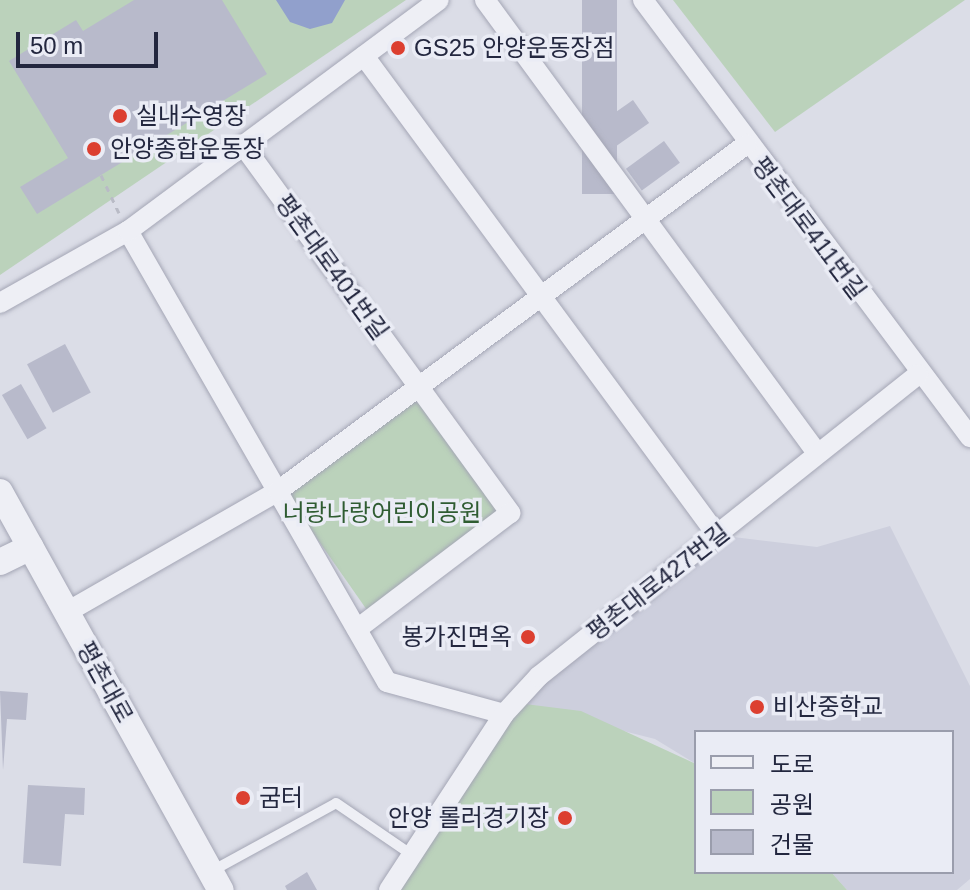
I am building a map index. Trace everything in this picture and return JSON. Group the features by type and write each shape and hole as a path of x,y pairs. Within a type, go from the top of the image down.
{"street":[{"path":"0,303 128,231 439,0"},
{"path":"485,0 817,453"},
{"path":"643,0 747,144"},
{"path":"364,56 717,535"},
{"name":"평촌대로411번길","path":"67,612 278,491 544,299 747,144 918,375"},
{"name":"평촌대로401번길","path":"243,145 421,389"},
{"path":"128,231 387,682 504,714"},
{"path":"918,375 970,437"},
{"name":"평촌대로427번길","path":"389,890 504,714 539,676 918,375"},
{"path":"357,629 510,518 421,389"},
{"name":"평촌대로","path":"0,492 216,881"},
{"path":"0,562 31,547"}],"lane":[{"name":"평촌대로","path":"216,881 336,803 412,855"}],"path":[{"path":"101,175 128,231"}],"shaded area":[{"name":"비산중학교","path":"890,526 970,686 970,879 957,890 847,890 833,874 954,874 954,730 694,730 694,763 655,739 509,702 717,535 817,547"}],"green space":[{"name":"안양종합운동장","path":"0,0 406,0 0,275"},
{"path":"673,0 965,0 775,132"},
{"name":"너랑나랑어린이공원","path":"421,396 504,514 367,610 284,492"},
{"name":"안양 롤러경기장","path":"509,702 581,711 694,763 694,874 833,874 847,890 389,890"}],"water":[{"path":"276,0 345,0 332,23 310,29 290,22"}],"building":[{"name":"실내수영장","path":"134,0 222,0 267,74 37,214 20,187 68,158 9,61 76,20 83,31"},
{"path":"582,0 617,0 617,194 582,194"},
{"path":"633,100 649,123 611,150 594,127"},
{"path":"664,141 680,163 642,190 626,169"},
{"path":"65,344 91,393 53,413 27,364"},
{"path":"21,384 46,428 27,439 2,395"},
{"path":"0,691 28,693 26,720 7,719 3,770"},
{"path":"28,785 85,788 84,815 65,814 61,866 23,863"},
{"path":"307,872 317,890 287,890 285,886"}],"place":[{"name":"GS25 안양운동장점","path":"398,48"},
{"name":"실내수영장","path":"120,116"},
{"name":"안양종합운동장","path":"94,149"},
{"name":"봉가진면옥","path":"528,637"},
{"name":"비산중학교","path":"757,707"},
{"name":"굼터","path":"243,798"},
{"name":"안양 롤러경기장","path":"565,818"}]}
